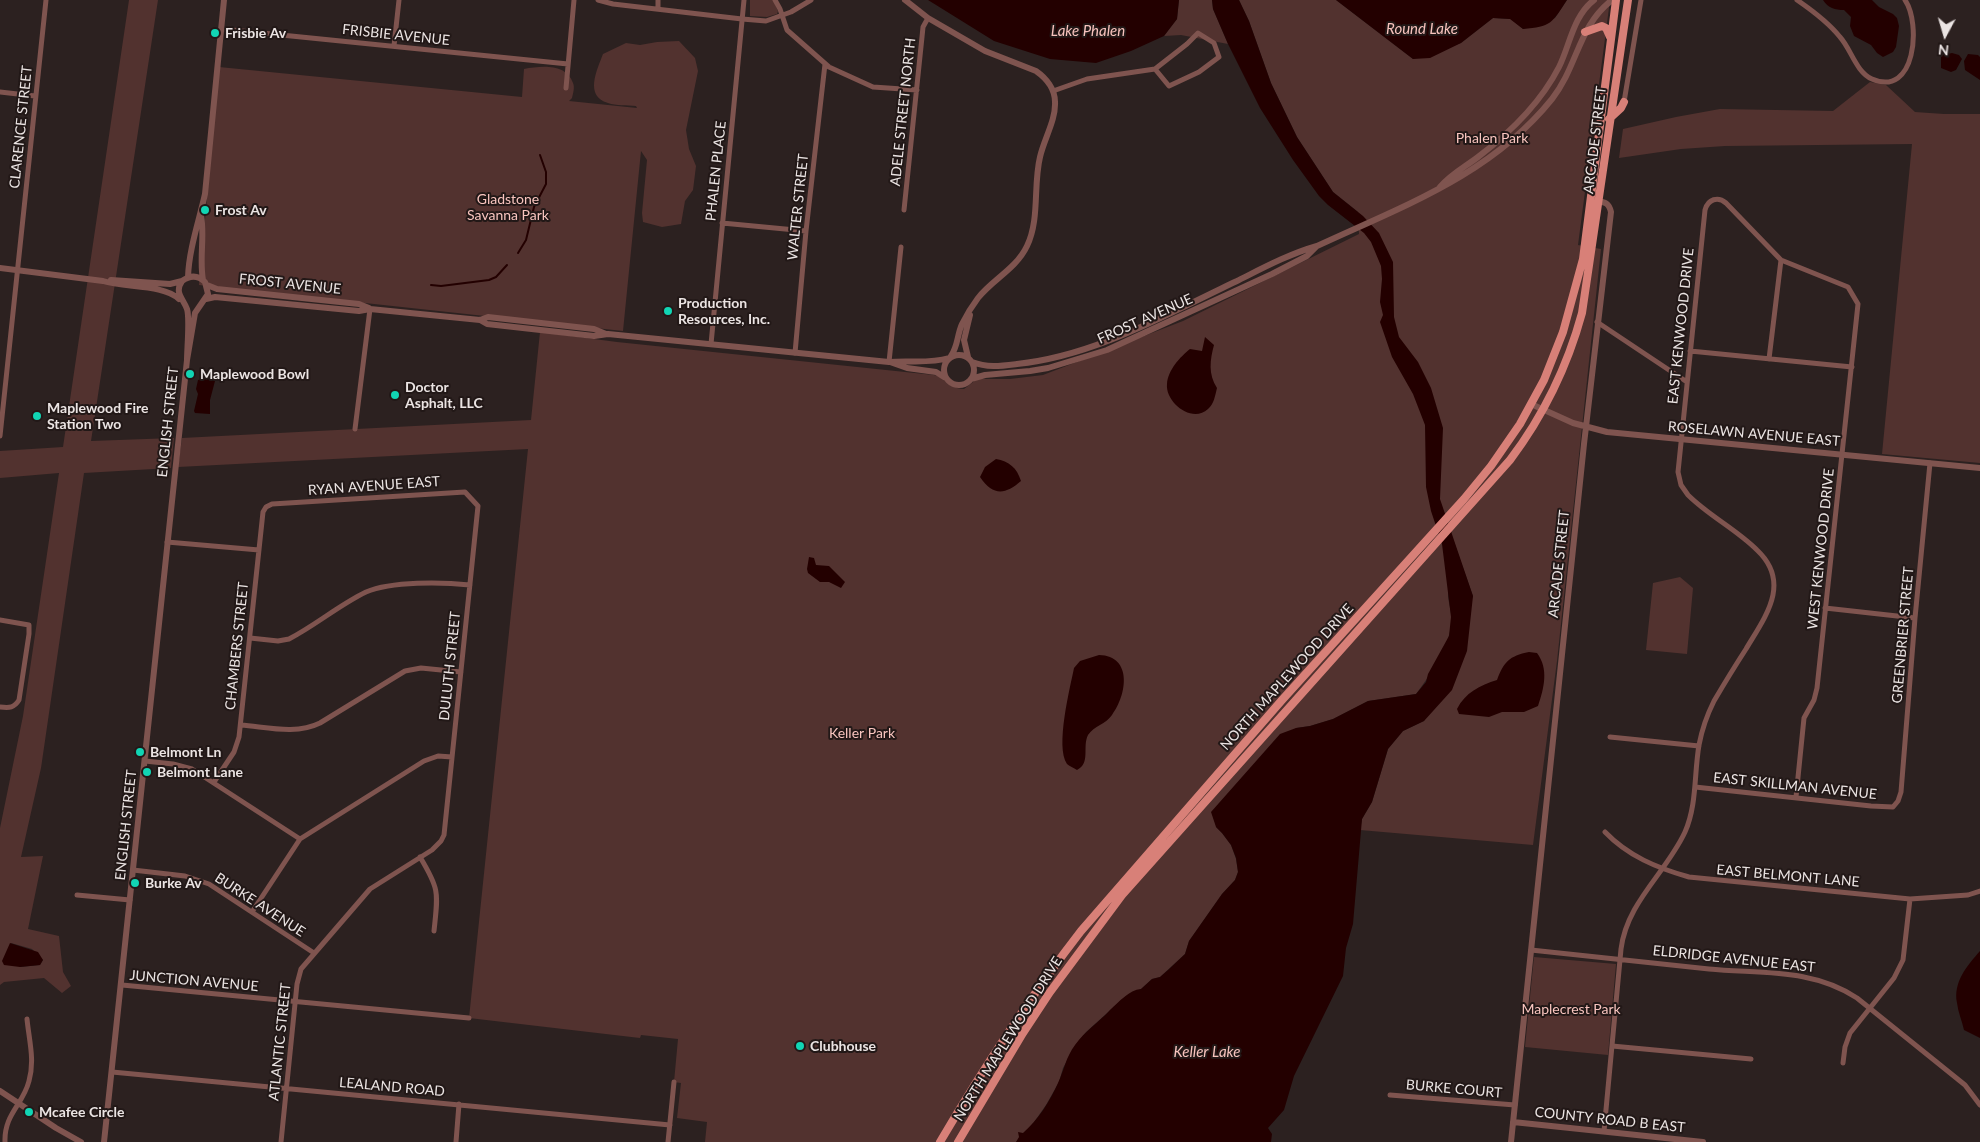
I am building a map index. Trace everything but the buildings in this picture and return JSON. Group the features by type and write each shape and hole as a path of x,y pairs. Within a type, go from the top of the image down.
{"main road":[{"name":"ARCADE STREET","path":"1606,124 1611,40 1616,0"},
{"name":"ARCADE STREET","path":"1594,201 1628,0"},
{"path":"1585,32 1602,26 1608,32 1611,40"},
{"path":"1606,124 1624,102"},
{"name":"NORTH MAPLEWOOD DRIVE","path":"940,1142 1000,1042 1026,1003 1081,931 1282,700 1460,504 1492,466 1531,404 1554,356 1571,308 1594,201"},
{"name":"NORTH MAPLEWOOD DRIVE","path":"958,1142 1023,1033 1050,992 1122,895 1510,460 1544,410 1568,360 1582,313 1594,201"}],"street":[{"name":"CLARENCE STREET","path":"0,436 46,0"},
{"path":"182,301 178,290 185,279 195,227 201,214 205,194 224,0"},
{"path":"394,46 398,0"},
{"path":"566,88 574,0"},
{"path":"598,0 613,4 742,20 766,21 811,0"},
{"path":"658,0 658,9"},
{"name":"PHALEN PLACE","path":"711,344 744,0"},
{"path":"776,0 787,30 825,64 838,72 873,87 917,90"},
{"path":"905,0 928,18 996,56 1036,71 1043,76 1053,91 1055,108 1039,163 1034,223 1030,241 1015,264 984,291 971,309 962,324 957,345 943,368 946,379 952,384 960,385 971,380 974,371 964,340 971,309"},
{"name":"FROST AVENUE","path":"1439,188 1450,175 1496,143 1525,116 1544,92 1560,66 1581,14 1594,0"},
{"name":"FROST AVENUE","path":"970,359 985,366 993,366 1028,363 1081,350 1124,334 1277,262 1382,217 1453,182 1479,166 1512,141 1533,121 1553,98 1567,76 1585,32 1595,15 1612,0"},
{"path":"1624,102 1641,0"},
{"path":"1797,0 1833,29 1847,46 1861,70 1868,77 1884,82 1900,76 1910,64 1913,23 1905,0"},
{"name":"ADELE STREET NORTH","path":"904,210 923,28 928,18"},
{"name":"FRISBIE AVENUE","path":"222,29 568,64"},
{"path":"1053,91 1087,79 1155,69 1198,33 1214,43 1219,57 1199,72 1169,86 1155,69"},
{"name":"WALTER STREET","path":"795,353 806,231 825,64"},
{"path":"0,92 36,96"},
{"name":"EAST KENWOOD DRIVE","path":"1604,1131 1622,940 1628,920 1684,832 1691,813 1703,728 1714,701 1769,611 1774,586 1770,568 1761,554 1692,499 1684,490 1678,472 1705,210 1709,202 1714,199 1723,200 1780,260"},
{"name":"ARCADE STREET","path":"1511,1142 1585,428 1611,212 1610,206 1605,202 1594,201"},
{"path":"0,268 103,281 169,292 192,306 200,304 206,299 208,290 200,267 203,228 201,214"},
{"path":"722,223 806,231"},
{"name":"FROST AVENUE","path":"971,380 985,375 1048,368 1107,350 1272,274 1307,256 1317,246"},
{"path":"889,362 901,247"},
{"path":"1769,359 1780,260"},
{"name":"WEST KENWOOD DRIVE","path":"1780,260 1848,287 1857,300 1858,308 1816,694 1804,718 1796,797"},
{"path":"103,281 170,284 193,276 205,282"},
{"name":"FROST AVENUE","path":"205,282 217,289 359,304 370,309"},
{"name":"FROST AVENUE","path":"206,299 215,297 359,311 370,309 480,320 487,324 594,336 608,334 889,362 907,360 934,362 950,357"},
{"name":"ENGLISH STREET","path":"182,301 188,314 187,360"},
{"name":"ENGLISH STREET","path":"104,1142 187,360 195,313 200,304"},
{"path":"355,428 370,309"},
{"path":"1597,322 1687,382"},
{"path":"1690,352 1852,367"},
{"path":"950,357 960,354 970,359"},
{"name":"FROST AVENUE","path":"889,362 907,368 936,372 946,379"},
{"name":"ROSELAWN AVENUE EAST","path":"1531,404 1585,428 1607,432 1980,468"},
{"name":"GREENBRIER STREET","path":"1893,807 1898,801 1901,792 1930,463"},
{"name":"RYAN AVENUE EAST","path":"266,507 272,504 465,492 478,506"},
{"name":"DULUTH STREET","path":"445,830 478,506"},
{"name":"CHAMBERS STREET","path":"214,782 238,744 262,512 266,507"},
{"path":"167,542 259,550"},
{"path":"250,638 278,641 289,639 356,598 375,589 436,583 470,585"},
{"path":"1825,608 1915,618"},
{"path":"0,620 29,625 19,700 15,706 10,708 0,707"},
{"path":"241,725 290,730 305,729 320,723 405,671 420,668 461,672"},
{"path":"1610,737 1699,746"},
{"path":"252,912 300,839 424,761 438,756 452,757"},
{"path":"145,761 184,766 192,769 300,839"},
{"name":"EAST SKILLMAN AVENUE","path":"1695,787 1893,807"},
{"name":"ATLANTIC STREET","path":"281,1142 298,976 305,963 370,889 437,846 445,830"},
{"name":"EAST BELMONT LANE","path":"1605,832 1627,852 1662,868 1689,877 1910,899 1968,895 1980,891"},
{"path":"420,857 436,886 437,901 434,930"},
{"name":"BURKE AVENUE","path":"133,870 173,874 197,880 220,891 314,953"},
{"path":"77,895 130,900"},
{"path":"1843,1063 1845,1047 1850,1033 1894,978 1903,960 1910,899"},
{"name":"ELDRIDGE AVENUE EAST","path":"1531,950 1711,969 1807,976 1821,980 1840,988 1869,1008 1962,1082 1980,1105"},
{"name":"JUNCTION AVENUE","path":"122,985 469,1018"},
{"path":"5,1142 6,1125 18,1102 24,1095 31,1074 32,1049 27,1019"},
{"path":"1612,1046 1751,1059"},
{"name":"LEALAND ROAD","path":"112,1072 670,1125"},
{"path":"668,1142 674,1082"},
{"path":"0,1091 81,1142"},
{"name":"BURKE COURT","path":"1390,1095 1515,1105"},
{"path":"456,1142 459,1104"},
{"name":"COUNTY ROAD B EAST","path":"1513,1122 1703,1142"}],"green space":[{"path":"129,0 158,0 91,441 174,438 171,468 84,473 41,768 21,857 43,856 28,929 59,936 63,972 71,986 62,993 44,978 4,982 0,985 0,828 23,716 59,473 0,478 0,451 63,447","holes":["11,943 32,949 43,960 40,965 20,967"]},
{"path":"750,0 773,0 778,11 777,14 767,17 750,16"},
{"path":"1179,0 1212,0 1213,9 1228,44 1181,35 1164,36 1177,19"},
{"name":"Keller Park","path":"1239,0 1336,0 1413,59 1461,43 1493,18 1511,19 1523,29 1555,18 1567,0 1610,0 1578,245 1601,249 1557,661 1533,845 1360,830 1362,819 1372,802 1388,749 1403,731 1424,721 1473,596 1451,534 1448,596 1451,626 1442,652 1421,688 1416,694 1368,701 1333,719 1296,728 1216,827 1231,845 1238,872 1235,880 1222,894 1189,941 1185,954 1160,977 1152,979 1141,989 1126,996 1086,1032 1075,1046 1063,1068 1059,1082 1046,1105 1032,1125 1016,1142 705,1142 707,1122 677,1118 681,1083 674,1082 678,1039 641,1035 640,1038 469,1018 528,449 178,467 182,438 531,420 540,332 617,342 934,375 939,376 954,387 964,389 977,379 1010,379 1043,375 1183,321 1359,234 1358,212 1333,192 1297,137 1271,83 1249,21"},
{"name":"Gladstone Savanna Park","path":"679,41 695,58 698,71 686,130 689,149 696,166 693,190 685,201 681,224 662,227 643,222 642,213 647,160 641,151 623,331 199,285 219,67 522,97 524,69 552,67 565,72 573,83 573,95 569,101 637,108 636,106 608,103 596,95 594,82 603,54 626,43 640,45"},
{"path":"1870,82 1886,85 1915,112 1980,114 1980,463 1882,454 1912,144 1725,146 1681,149 1619,158 1623,129 1720,109 1833,111"},
{"path":"1680,577 1693,588 1687,654 1646,650 1653,583"},
{"name":"Maplecrest Park","path":"1534,957 1616,964 1608,1055 1525,1047"}],"water":[{"name":"Lake Phalen","path":"928,0 1179,0 1177,19 1164,36 1131,51 1096,63 1050,59 994,41"},
{"name":"Keller Lake","path":"1212,0 1239,0 1249,21 1271,83 1297,137 1333,192 1363,216 1379,233 1393,262 1394,317 1399,337 1418,362 1431,388 1443,428 1440,499 1473,596 1467,651 1452,690 1424,721 1403,731 1388,749 1372,802 1362,819 1353,924 1346,948 1343,976 1294,1076 1284,1110 1268,1128 1272,1134 1271,1142 1016,1142 1019,1137 1018,1132 1023,1133 1039,1116 1058,1083 1069,1054 1079,1040 1124,997 1141,989 1152,979 1160,977 1185,954 1189,941 1222,894 1235,880 1238,872 1236,858 1231,845 1216,827 1211,812 1280,734 1333,719 1368,701 1416,694 1426,682 1428,674 1449,636 1451,617 1442,544 1431,511 1426,487 1425,425 1413,394 1392,357 1380,322 1383,315 1380,302 1381,266 1371,242 1364,233 1319,196 1293,160 1260,108 1228,44 1213,9"},
{"name":"Round Lake","path":"1336,0 1567,0 1554,19 1540,27 1523,29 1510,19 1493,18 1461,43 1430,58 1413,59"},
{"path":"1823,0 1872,0 1879,7 1893,14 1897,18 1899,26 1896,47 1893,52 1883,57 1871,45 1854,36 1850,26 1851,17 1844,10 1829,7"},
{"path":"1952,53 1959,55 1962,59 1956,70 1951,72 1941,68 1941,57"},
{"path":"1968,54 1980,57 1980,80 1965,70 1964,61"},
{"path":"1205,337 1214,345 1211,367 1212,377 1217,388 1210,407 1202,413 1195,414 1181,409 1175,404 1170,398 1167,384 1172,369 1186,352 1190,349 1202,351"},
{"path":"204,378 215,381 210,400 210,414 195,413 194,411 198,394 196,389 198,380"},
{"path":"996,459 1005,461 1012,466 1021,481 1004,491 990,488 980,477 985,467"},
{"path":"809,557 814,558 816,565 829,566 845,582 841,588 829,582 820,582 808,573"},
{"path":"1529,652 1537,653 1541,659 1544,672 1542,692 1538,706 1524,712 1502,712 1489,717 1459,714 1457,709 1464,698 1479,687 1497,680 1505,664 1512,658"},
{"path":"1099,655 1110,657 1117,662 1122,669 1123,687 1121,697 1112,715 1088,735 1084,763 1077,770 1067,764 1062,745 1067,703 1074,668 1080,661"},
{"path":"10,943 38,952 43,960 40,965 20,967 4,965 2,961"},
{"path":"1980,951 1980,1038 1964,1030 1956,995 1962,975"}],"waterway":[{"path":"518,253 526,240 534,207 546,184 546,172 540,155"},
{"path":"431,285 441,286 489,280 496,277 507,265"}],"place":[{"name":"Frisbie Av","path":"215,33"},
{"name":"Frost Av","path":"205,210"},
{"name":"Production Resources, Inc.","path":"668,311"},
{"name":"Maplewood Bowl","path":"190,374"},
{"name":"Doctor Asphalt, LLC","path":"395,395"},
{"name":"Maplewood Fire Station Two","path":"37,416"},
{"name":"Belmont Ln","path":"140,752"},
{"name":"Belmont Lane","path":"147,772"},
{"name":"Burke Av","path":"135,883"},
{"name":"Clubhouse","path":"800,1046"},
{"name":"Mcafee Circle","path":"29,1112"}],"park label":[{"name":"Phalen Park","path":"1492,138"}]}
